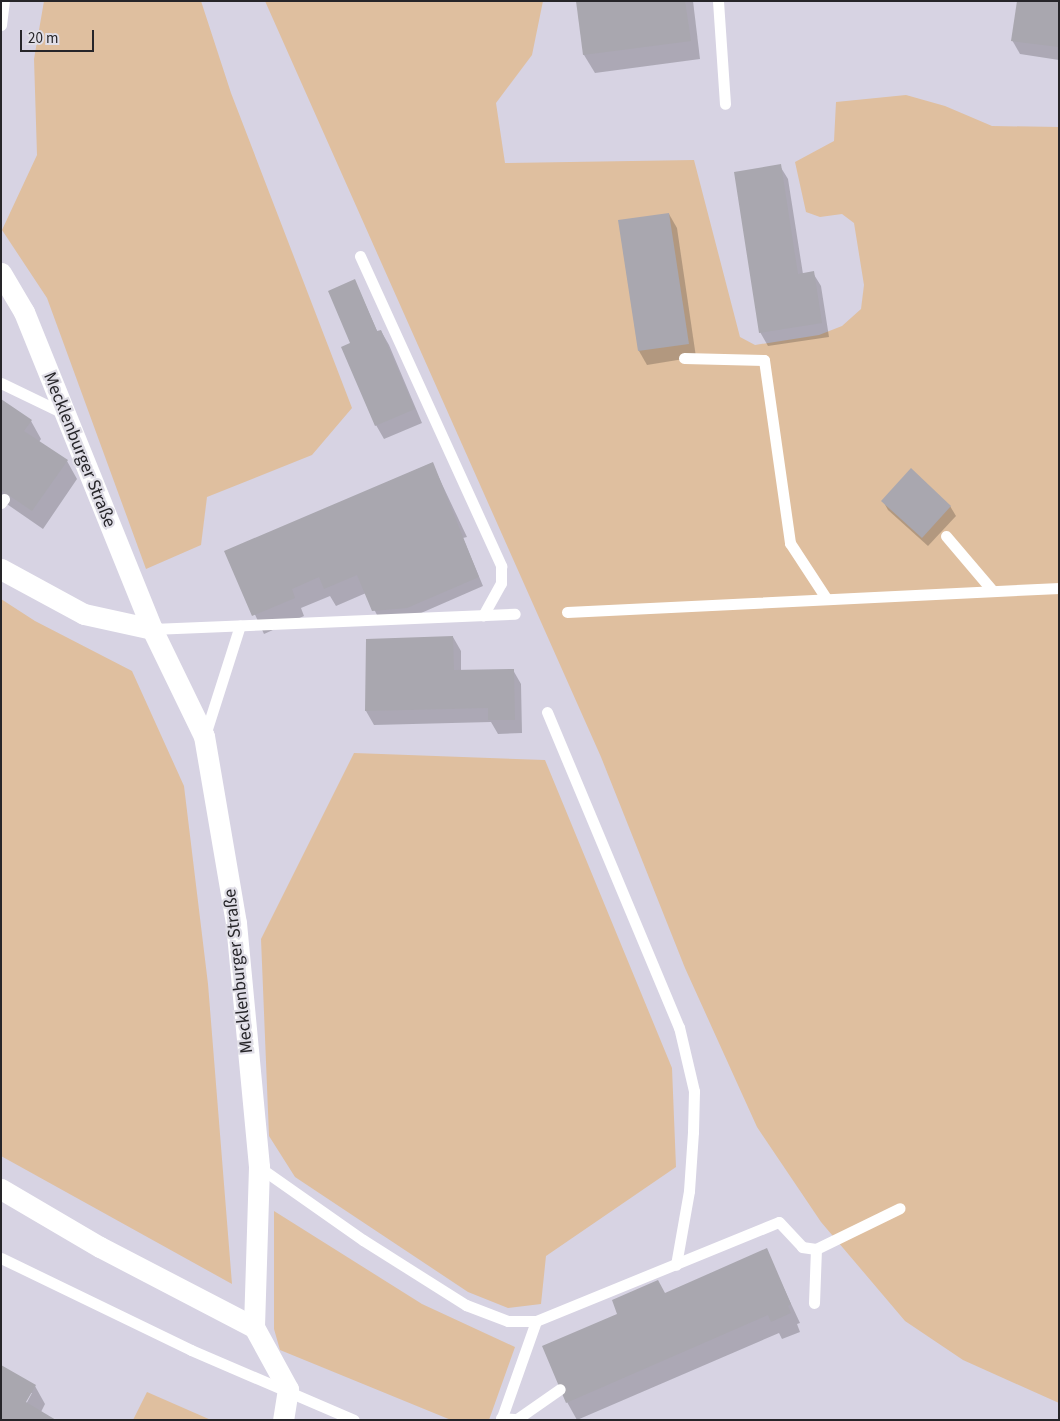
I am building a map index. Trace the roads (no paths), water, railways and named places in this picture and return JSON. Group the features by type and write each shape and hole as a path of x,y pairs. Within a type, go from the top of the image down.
{"street":[{"name":"Mecklenburger Straße","path":"1,273 24,312 63,413 152,629 204,736 236,923 259,1167 254,1327"},
{"path":"1,569 84,614 152,629"},
{"path":"1,1188 100,1247 254,1327 288,1389 283,1420"}],"lane":[{"path":"1,25 4,1"},
{"path":"718,1 725,104"},
{"path":"360,256 501,566 501,583 483,615"},
{"path":"684,358 764,360 790,543 826,598"},
{"path":"1,384 63,413"},
{"path":"946,536 992,590"},
{"path":"567,612 1059,588"},
{"path":"152,629 514,614"},
{"path":"204,736 240,625"},
{"path":"547,712 682,1036 694,1091 693,1132 689,1191 676,1264"},
{"path":"259,1167 363,1240 466,1305 508,1320 536,1321 779,1222 802,1247 816,1249 900,1208"},
{"path":"814,1304 816,1249"},
{"path":"1,1258 191,1350 288,1389 354,1420"},
{"path":"536,1321 501,1419 517,1418 560,1389"}]}
